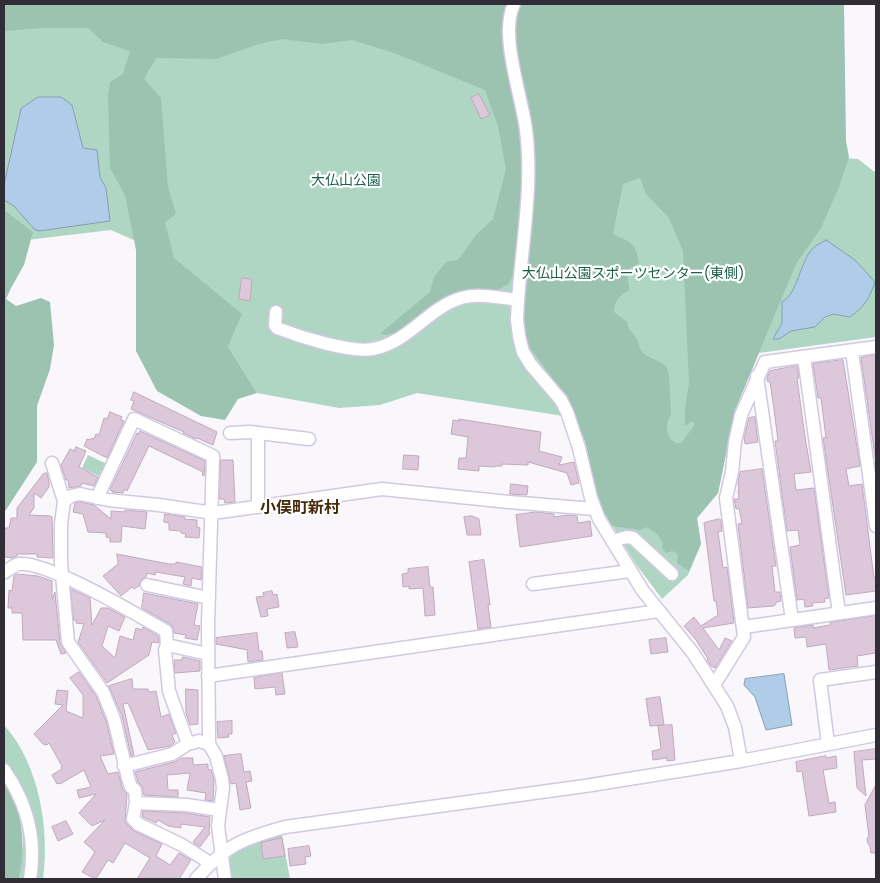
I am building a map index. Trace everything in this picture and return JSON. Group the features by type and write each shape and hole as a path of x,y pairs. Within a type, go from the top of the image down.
{"street":[{"path":"514,4 509,32 526,129 528,168 517,320 523,352 531,365 561,400 567,412 580,448 594,509 612,541 630,571 659,611 685,641 727,706 733,720 741,761"},
{"path":"276,312 275,325 277,328 339,346 364,350 385,346 401,338 450,302 461,298 482,296 518,300"},
{"path":"714,685 744,637 726,498 741,415 758,376 765,362 876,347"},
{"path":"852,351 876,526"},
{"path":"804,358 840,613"},
{"path":"758,376 792,620"},
{"path":"97,498 134,419 214,456 208,654 209,744 216,756 222,779 223,788 218,826 225,879"},
{"path":"230,433 258,433 309,439"},
{"path":"258,433 258,507"},
{"path":"52,463 64,501 61,545 68,642 103,692 114,719 124,766 131,786 135,790 136,803 133,819 138,824 182,845 210,863"},
{"path":"64,501 75,494 186,508 213,514 382,489 594,509"},
{"path":"612,541 627,537 633,538 672,574"},
{"path":"5,572 17,564 26,564 63,576 166,631 167,645 165,650 169,691 188,744"},
{"path":"533,584 630,571"},
{"path":"147,586 209,598"},
{"path":"744,628 876,608"},
{"path":"208,676 659,611"},
{"path":"167,645 208,654"},
{"path":"828,744 820,680 876,672"},
{"path":"196,879 221,854 244,840 285,827 576,787 741,761 876,735"},
{"path":"124,766 172,754 188,744 199,741 209,744"},
{"path":"4,770 21,798 29,825 32,856 30,879"},
{"path":"136,803 187,805 219,810"}],"green space":[{"path":"4,4 844,4 846,141 849,157 839,187 821,228 796,264 735,410 718,493 697,518 701,544 689,571 677,563 678,556 676,553 673,551 666,553 662,548 663,543 657,534 647,527 640,530 612,526 601,507 586,444 576,418 556,383 530,348 525,336 515,272 508,284 498,290 479,289 447,299 397,332 385,335 381,333 430,292 434,277 446,262 458,260 477,234 493,219 506,169 498,126 485,90 397,54 352,40 322,44 282,39 259,44 216,59 156,58 144,79 161,98 168,187 176,214 165,222 174,258 242,314 228,346 257,393 238,399 225,420 201,416 157,391 136,351 136,250 125,195 110,168 108,96 110,82 123,74 130,51 103,42 88,28 41,28 4,31","holes":["640,178 646,194 669,218 683,251 689,383 685,408 685,426 691,422 694,422 694,426 681,443 674,442 667,432 667,423 671,413 669,380 666,367 642,352 627,322 614,312 618,299 629,290 627,270 639,263 634,247 624,239 613,234 623,184"]},
{"path":"4,20 386,35 844,158 858,159 876,173 876,337 759,353 735,410 718,493 697,518 701,544 688,575 662,599 635,563 601,507 590,468 586,444 576,418 417,393 380,405 339,408 257,393 174,258 111,230 27,240 4,240"},
{"path":"4,210 33,232 24,265 6,299 16,306 41,298 50,302 54,345 50,369 37,406 37,462 4,513"},
{"path":"88,455 109,465 103,478 82,468"},
{"path":"4,725 26,758 34,778 43,819 45,840 43,879 19,879 23,842 21,820 4,778"},
{"path":"4,778 15,802 21,827 22,853 19,879 4,879"},
{"path":"282,835 290,879 232,879 229,864 232,854 244,846"}],"water":[{"path":"38,97 61,97 72,105 83,148 97,150 100,177 106,188 110,221 39,231 34,229 14,206 4,200 4,185 21,109"},
{"path":"826,240 855,260 875,282 868,298 863,306 850,317 833,314 825,317 815,327 791,331 779,339 773,339 782,323 782,302 788,297 796,284 808,254 814,247"},
{"path":"784,674 792,725 766,730 755,697 744,685 745,679"}],"building":[{"path":"479,94 490,115 481,119 471,98"},
{"path":"242,278 252,279 250,301 239,299"},
{"path":"876,355 876,463 861,358"},
{"path":"843,360 860,466 846,469 849,486 862,484 874,578 876,577 876,591 846,595 823,438 826,438 821,398 818,398 813,364"},
{"path":"797,366 799,378 797,378 811,472 794,474 796,490 814,488 829,598 824,599 825,602 812,603 813,606 805,607 804,599 797,600 790,547 800,545 798,530 787,531 775,441 778,441 774,409 770,382 767,381 770,371"},
{"path":"134,392 217,432 213,445 131,409 134,401 131,400"},
{"path":"110,412 122,417 121,420 124,421 107,458 84,446 87,439 94,439 96,434 99,435 104,418 107,419"},
{"path":"755,417 758,442 745,444 744,438 749,418"},
{"path":"459,419 541,432 539,451 562,457 559,465 574,462 579,483 571,485 567,473 528,462 528,465 502,464 502,466 495,467 479,466 479,471 458,469 459,458 466,458 468,437 451,434 453,420 459,421"},
{"path":"140,431 205,461 204,476 202,475 203,472 149,446 127,491 125,489 123,493 112,492 110,490 137,433"},
{"path":"76,447 86,451 79,467 98,477 94,486 82,483 81,486 69,488 68,480 66,480 61,465 70,449 74,451"},
{"path":"404,455 419,456 418,470 403,469"},
{"path":"221,460 233,460 235,502 225,503 224,499 220,499"},
{"path":"762,469 776,566 772,566 775,592 780,592 781,601 776,602 774,606 748,608 738,524 742,523 739,508 736,509 734,499 739,499 738,482 740,472"},
{"path":"47,473 49,487 41,498 34,493 34,508 29,515 52,517 53,558 37,557 37,554 17,554 17,556 12,558 4,557 5,528 9,528 11,518 17,518 17,508 43,474"},
{"path":"511,484 528,486 527,495 510,494"},
{"path":"80,502 94,505 111,519 111,511 147,512 145,529 122,526 121,542 110,542 110,538 106,537 106,533 88,532 83,514 73,512 75,503"},
{"path":"536,512 554,514 554,517 577,516 578,523 590,521 592,536 520,547 516,515"},
{"path":"165,514 197,520 197,527 200,528 199,538 185,537 186,534 181,533 181,531 169,530 169,523 164,522"},
{"path":"472,516 479,519 481,535 467,535 464,517"},
{"path":"721,520 722,531 718,532 723,568 727,567 734,623 703,628 719,650 725,638 732,641 715,668 711,666 696,640 684,626 694,617 701,626 718,615 716,601 714,601 704,523"},
{"path":"117,554 169,564 176,564 176,562 202,567 201,580 192,578 191,586 183,584 185,577 156,572 155,575 147,573 139,586 134,589 132,587 121,596 103,576 118,564"},
{"path":"484,560 491,627 478,629 469,562"},
{"path":"428,567 430,587 433,587 435,615 425,616 423,588 409,589 409,586 403,587 402,574 408,573 408,569"},
{"path":"17,574 38,576 52,581 52,599 55,592 60,643 66,653 61,654 56,640 23,640 22,613 12,613 12,608 8,608 9,590 12,591 14,576"},
{"path":"71,589 90,598 92,625 101,608 108,608 125,617 119,631 108,626 102,646 115,658 120,636 133,640 136,628 142,630 143,627 158,636 159,643 152,642 149,655 107,683 78,642 84,624 76,623 76,620 74,620"},
{"path":"272,591 273,595 277,594 279,607 267,609 268,616 261,617 256,597 264,596 263,593"},
{"path":"144,593 198,604 194,625 200,626 197,640 185,638 186,635 174,633 173,627 170,624 142,608"},
{"path":"876,616 876,653 857,656 858,666 829,670 826,644 807,647 806,637 795,638 794,628 813,625 813,628 830,625 830,623"},
{"path":"295,632 298,647 287,648 285,633"},
{"path":"257,633 259,651 262,651 263,660 248,662 248,650 216,644 216,638"},
{"path":"666,638 668,652 651,654 649,640"},
{"path":"183,657 200,661 200,671 175,673 174,660 181,660"},
{"path":"79,672 96,696 106,721 114,754 100,756 108,774 118,772 123,790 127,794 125,822 134,831 162,844 156,856 170,865 179,853 191,860 179,879 137,879 150,858 125,843 113,863 108,860 96,879 82,872 95,852 84,842 105,820 92,826 79,813 96,794 79,798 77,790 91,787 84,770 57,784 52,775 62,769 62,766 49,743 47,745 43,744 34,734 63,705 55,704 57,690 68,691 66,711 83,718 83,695 70,678"},
{"path":"282,673 285,694 276,695 275,687 255,689 254,678"},
{"path":"132,679 133,689 148,689 149,692 156,691 161,717 169,714 176,733 172,735 175,742 170,746 148,750 128,703 123,704 134,755 131,756 122,716 109,686"},
{"path":"186,689 198,690 198,724 190,725 186,713"},
{"path":"660,697 664,725 650,726 646,699"},
{"path":"232,721 232,734 228,734 229,737 218,738 217,722"},
{"path":"672,725 675,760 667,761 667,758 653,760 652,751 661,749 658,726"},
{"path":"876,749 876,759 862,760 866,796 857,788 854,752"},
{"path":"241,754 244,772 250,771 252,781 246,782 251,808 240,810 236,783 231,784 224,756"},
{"path":"826,756 826,758 836,756 837,768 823,770 829,803 835,802 836,812 809,816 802,771 797,772 796,762"},
{"path":"182,758 193,758 193,765 208,764 208,769 211,770 214,780 213,801 205,800 206,793 187,790 190,773 167,775 168,790 178,790 178,797 144,795 135,772 174,762"},
{"path":"876,785 876,853 871,853 867,838 869,837 865,805"},
{"path":"143,811 186,813 210,817 210,833 200,847 193,842 205,827 181,824 181,828 168,826 158,820 156,823 143,817"},
{"path":"66,821 73,834 58,841 52,827"},
{"path":"282,838 285,856 263,859 261,843"},
{"path":"309,846 311,856 305,857 306,864 290,866 288,849"}],"district":[{"name":"小俣町新村","path":"300,509"}],"park label":[{"name":"大仏山公園","path":"346,181"},
{"name":"大仏山公園スポーツセンター(東側)","path":"633,274"}]}
